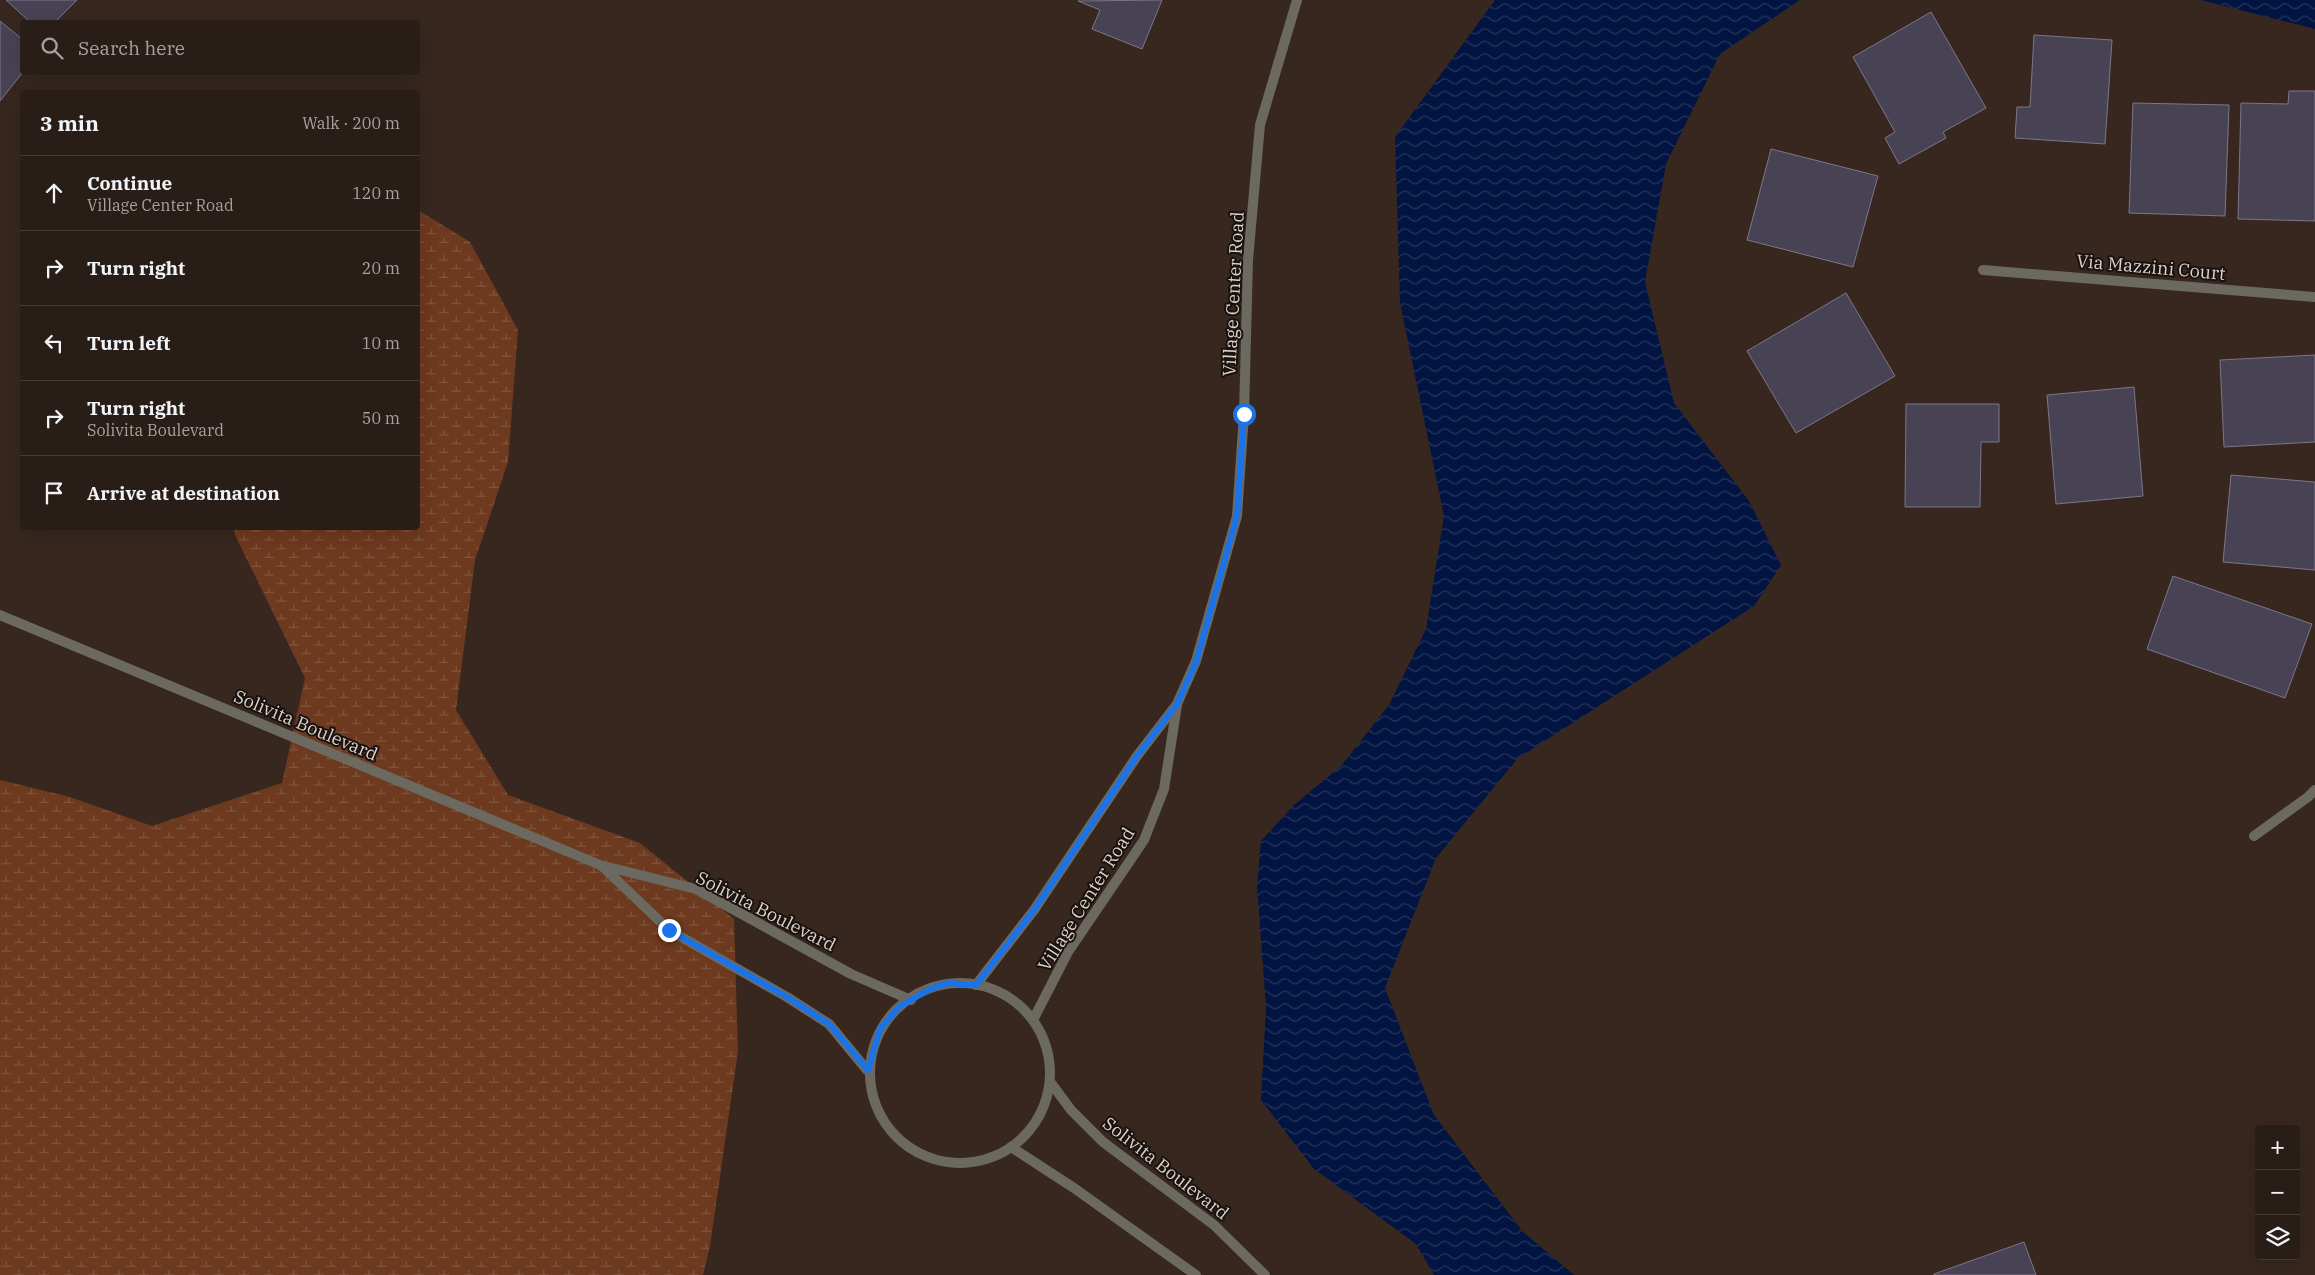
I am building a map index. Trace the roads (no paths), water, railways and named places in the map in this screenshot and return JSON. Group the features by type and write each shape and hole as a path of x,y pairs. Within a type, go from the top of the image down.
{"street":[{"name":"Village Center Road","path":"976,985 1034,910 1137,756 1177,704 1196,662 1237,516 1244,414 1248,260 1260,125 1296,0"},
{"name":"Via Mazzini Court","path":"1984,270 2315,297"},
{"name":"Solivita Boulevard","path":"0,615 600,865 696,889 851,974 911,1000"},
{"name":"Village Center Road","path":"1033,1020 1068,952 1144,840 1164,789 1177,704"},
{"path":"2254,836 2308,798 2315,790"},
{"name":"Solivita Boulevard","path":"600,865 669,930 787,997 829,1024 868,1070"},
{"path":"948,983 976,985 997,990 1022,1004 1041,1033 1049,1058 1051,1083 1040,1112 1022,1139 998,1156 970,1163 948,1162 917,1154 888,1130 871,1098 868,1070 880,1029 899,1007 930,989 948,983"},
{"name":"Solivita Boulevard","path":"1051,1083 1071,1110 1103,1142 1214,1225 1265,1275"},
{"path":"1011,1147 1074,1188 1196,1275"}],"water":[{"path":"1495,0 1800,0 1720,54 1666,164 1645,282 1674,403 1749,501 1781,565 1754,606 1518,758 1436,858 1385,988 1434,1115 1523,1232 1574,1275 1434,1275 1416,1244 1314,1169 1261,1100 1266,1007 1257,886 1261,841 1294,805 1341,766 1389,705 1426,629 1444,516 1400,303 1395,137"},
{"path":"2201,0 2315,0 2315,29"}]}
